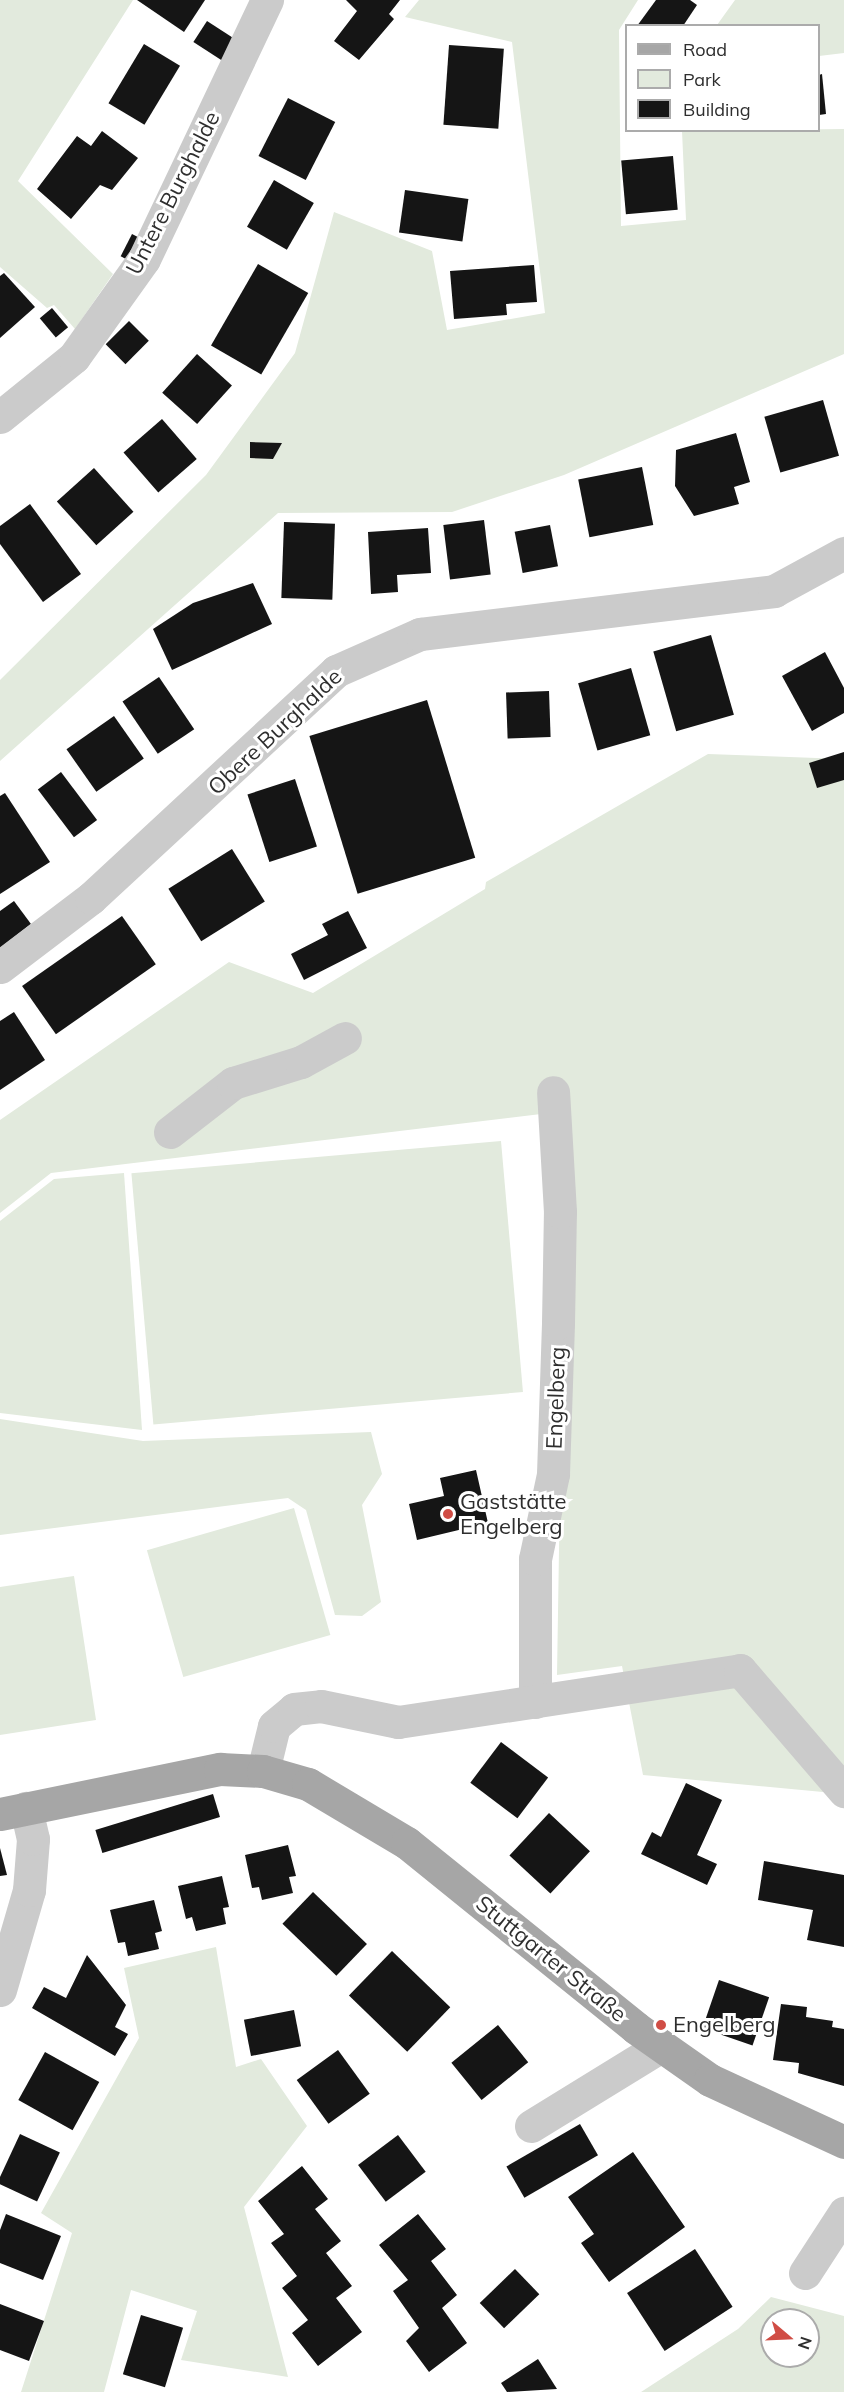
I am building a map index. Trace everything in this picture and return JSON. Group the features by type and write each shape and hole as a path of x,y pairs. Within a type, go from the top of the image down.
{"main road":[{"name":"Stuttgarter Straße","path":"13,1811 180,1774 263,1771 336,1798 407,1843 661,2046 710,2080 844,2142"}],"street":[{"name":"Untere Burghalde","path":"0,417 74,357 144,259 267,0"},
{"name":"Obere Burghalde","path":"0,967 91,898 336,671 420,634 774,591 844,554"},
{"path":"170,1132 233,1083 301,1062 345,1038"},
{"name":"Engelberg","path":"535,1702 535,1559 553,1474 558,1335 560,1212 553,1092"},
{"path":"263,1771 274,1726 294,1709 321,1706 398,1722 741,1670 844,1791"},
{"path":"0,1990 29,1890 33,1839 13,1811"},
{"path":"531,2126 661,2046"},
{"path":"805,2273 844,2213"}],"green space":[{"path":"0,0 133,0 18,181 113,274 75,329 54,305 47,308 0,267"},
{"path":"419,0 638,0 619,30 621,226 686,220 682,132 820,132 820,129 844,129 844,354 564,475 452,512 278,513 0,761 0,680 206,475 295,353 334,212 432,251 447,330 545,313 512,42 405,17"},
{"path":"735,0 844,0 844,53 820,56 820,24 718,24"},
{"path":"708,754 844,759 844,1794 643,1775 622,1666 557,1675 566,1111 51,1173 0,1213 0,1120 229,962 313,993 485,889 486,882"},
{"path":"501,1141 523,1392 153,1424 131,1173"},
{"path":"124,1173 142,1430 0,1413 0,1221 54,1179"},
{"path":"0,1419 143,1441 371,1432 382,1474 362,1505 381,1602 362,1616 335,1615 306,1510 288,1498 0,1535"},
{"path":"294,1508 330,1635 183,1677 147,1550"},
{"path":"74,1576 96,1720 0,1735 0,1587"},
{"path":"216,1947 236,2067 261,2059 307,2126 244,2207 288,2377 181,2360 197,2311 131,2290 104,2392 21,2392 72,2233 41,2213 139,2038 124,1968"},
{"path":"771,2297 813,2308 760,2308 760,2368 820,2368 820,2310 844,2316 844,2392 641,2392 738,2329"}],"building":[{"path":"137,0 205,0 184,32"},
{"path":"346,0 400,0 389,14 394,19 359,60 334,41 357,11"},
{"path":"656,0 690,0 697,5 684,24 638,24"},
{"path":"207,21 236,40 223,61 193,42"},
{"path":"144,44 180,66 144,125 108,103"},
{"path":"449,45 504,49 498,129 443,125"},
{"path":"822,74 826,114 820,115 820,75"},
{"path":"288,98 335,122 306,180 258,156"},
{"path":"102,131 138,158 112,190 100,185 71,219 37,189 77,136 91,146"},
{"path":"673,156 678,210 626,214 621,161"},
{"path":"274,180 314,203 287,250 247,227"},
{"path":"405,190 468,199 462,241 399,233"},
{"path":"132,234 144,240 132,262 121,256"},
{"path":"258,264 308,293 261,374 211,345"},
{"path":"534,265 537,302 506,304 507,315 454,319 450,271"},
{"path":"4,273 35,307 0,338 0,276"},
{"path":"52,308 68,327 56,337 40,318"},
{"path":"129,321 149,341 125,364 106,344"},
{"path":"197,354 232,385 197,424 162,393"},
{"path":"823,400 839,456 780,473 764,417"},
{"path":"162,419 197,459 158,492 124,452"},
{"path":"736,433 750,482 734,487 739,504 694,516 675,486 676,450"},
{"path":"250,442 282,443 273,459 250,458"},
{"path":"642,467 653,525 589,537 578,479"},
{"path":"94,468 133,512 96,545 57,501"},
{"path":"30,504 81,574 43,602 0,544 0,526"},
{"path":"484,520 491,575 450,580 443,525"},
{"path":"284,522 335,524 332,600 281,598"},
{"path":"550,525 558,566 523,573 515,532"},
{"path":"428,528 431,573 397,575 398,592 371,594 368,532"},
{"path":"253,583 272,624 172,670 153,629 193,603"},
{"path":"711,635 734,715 676,731 653,652"},
{"path":"825,652 844,688 844,713 812,731 782,676"},
{"path":"631,668 650,735 597,750 578,683"},
{"path":"159,677 194,729 158,754 123,702"},
{"path":"549,691 551,737 508,738 506,693"},
{"path":"427,700 475,858 358,894 309,736"},
{"path":"114,716 144,759 96,792 66,749"},
{"path":"844,752 844,780 817,788 809,763"},
{"path":"61,772 97,820 74,837 38,789"},
{"path":"295,779 317,847 269,862 247,794"},
{"path":"5,793 50,862 0,894 0,796"},
{"path":"232,849 265,902 201,941 168,889"},
{"path":"14,901 31,924 0,948 0,911"},
{"path":"348,911 367,948 304,980 291,954 328,935 322,924"},
{"path":"122,916 156,964 56,1034 22,986"},
{"path":"14,1012 45,1060 0,1090 0,1021"},
{"name":"Gaststätte Engelberg","path":"476,1470 488,1523 417,1540 409,1504 444,1496 440,1478"},
{"path":"501,1742 548,1778 517,1818 470,1783"},
{"path":"686,1783 722,1800 697,1855 717,1864 707,1885 641,1854 652,1832 661,1837"},
{"path":"213,1794 220,1817 102,1853 95,1830"},
{"path":"549,1813 590,1851 550,1894 509,1855"},
{"path":"288,1845 296,1876 289,1877 293,1893 262,1900 259,1887 252,1888 245,1855"},
{"path":"0,1848 7,1875 0,1876"},
{"path":"764,1861 844,1875 844,1947 807,1940 813,1910 758,1900"},
{"path":"222,1876 229,1907 223,1908 226,1924 196,1931 192,1917 186,1919 178,1886"},
{"path":"313,1892 367,1944 336,1976 282,1924"},
{"path":"154,1900 162,1931 155,1933 159,1949 128,1956 125,1942 118,1943 110,1910"},
{"path":"392,1951 450,2007 407,2052 349,1996"},
{"path":"87,1955 126,2005 115,2027 128,2034 115,2056 32,2008 44,1987 66,1998"},
{"path":"719,1980 769,1997 753,2045 702,2028"},
{"path":"781,2004 807,2007 806,2017 833,2021 832,2027 844,2029 844,2086 798,2073 799,2063 773,2060"},
{"path":"294,2010 301,2046 251,2056 244,2020"},
{"path":"498,2025 528,2062 482,2100 451,2063"},
{"path":"338,2050 370,2094 328,2124 297,2080"},
{"path":"45,2052 99,2082 73,2130 18,2100"},
{"path":"580,2124 598,2155 524,2198 506,2166"},
{"path":"20,2134 60,2153 37,2202 0,2184 0,2177"},
{"path":"398,2135 426,2172 386,2202 358,2165"},
{"path":"633,2152 685,2227 609,2282 581,2243 594,2234 568,2197"},
{"path":"302,2166 328,2199 315,2209 341,2241 326,2253 352,2286 336,2298 362,2332 318,2366 292,2333 308,2320 282,2288 297,2276 271,2243 284,2234 258,2201"},
{"path":"6,2214 61,2236 43,2280 0,2263 0,2230"},
{"path":"418,2214 446,2249 431,2261 457,2295 442,2308 467,2343 429,2372 406,2341 419,2328 393,2291 408,2280 379,2245"},
{"path":"695,2249 733,2307 665,2351 627,2293"},
{"path":"515,2269 539,2294 504,2328 480,2303"},
{"path":"0,2304 44,2321 29,2361 0,2350"},
{"path":"141,2315 183,2328 165,2387 123,2374"},
{"path":"538,2359 557,2389 507,2392 501,2383"}],"place":[{"name":"Gaststätte Engelberg","path":"448,1514"},
{"name":"Engelberg","path":"661,2025"}]}
